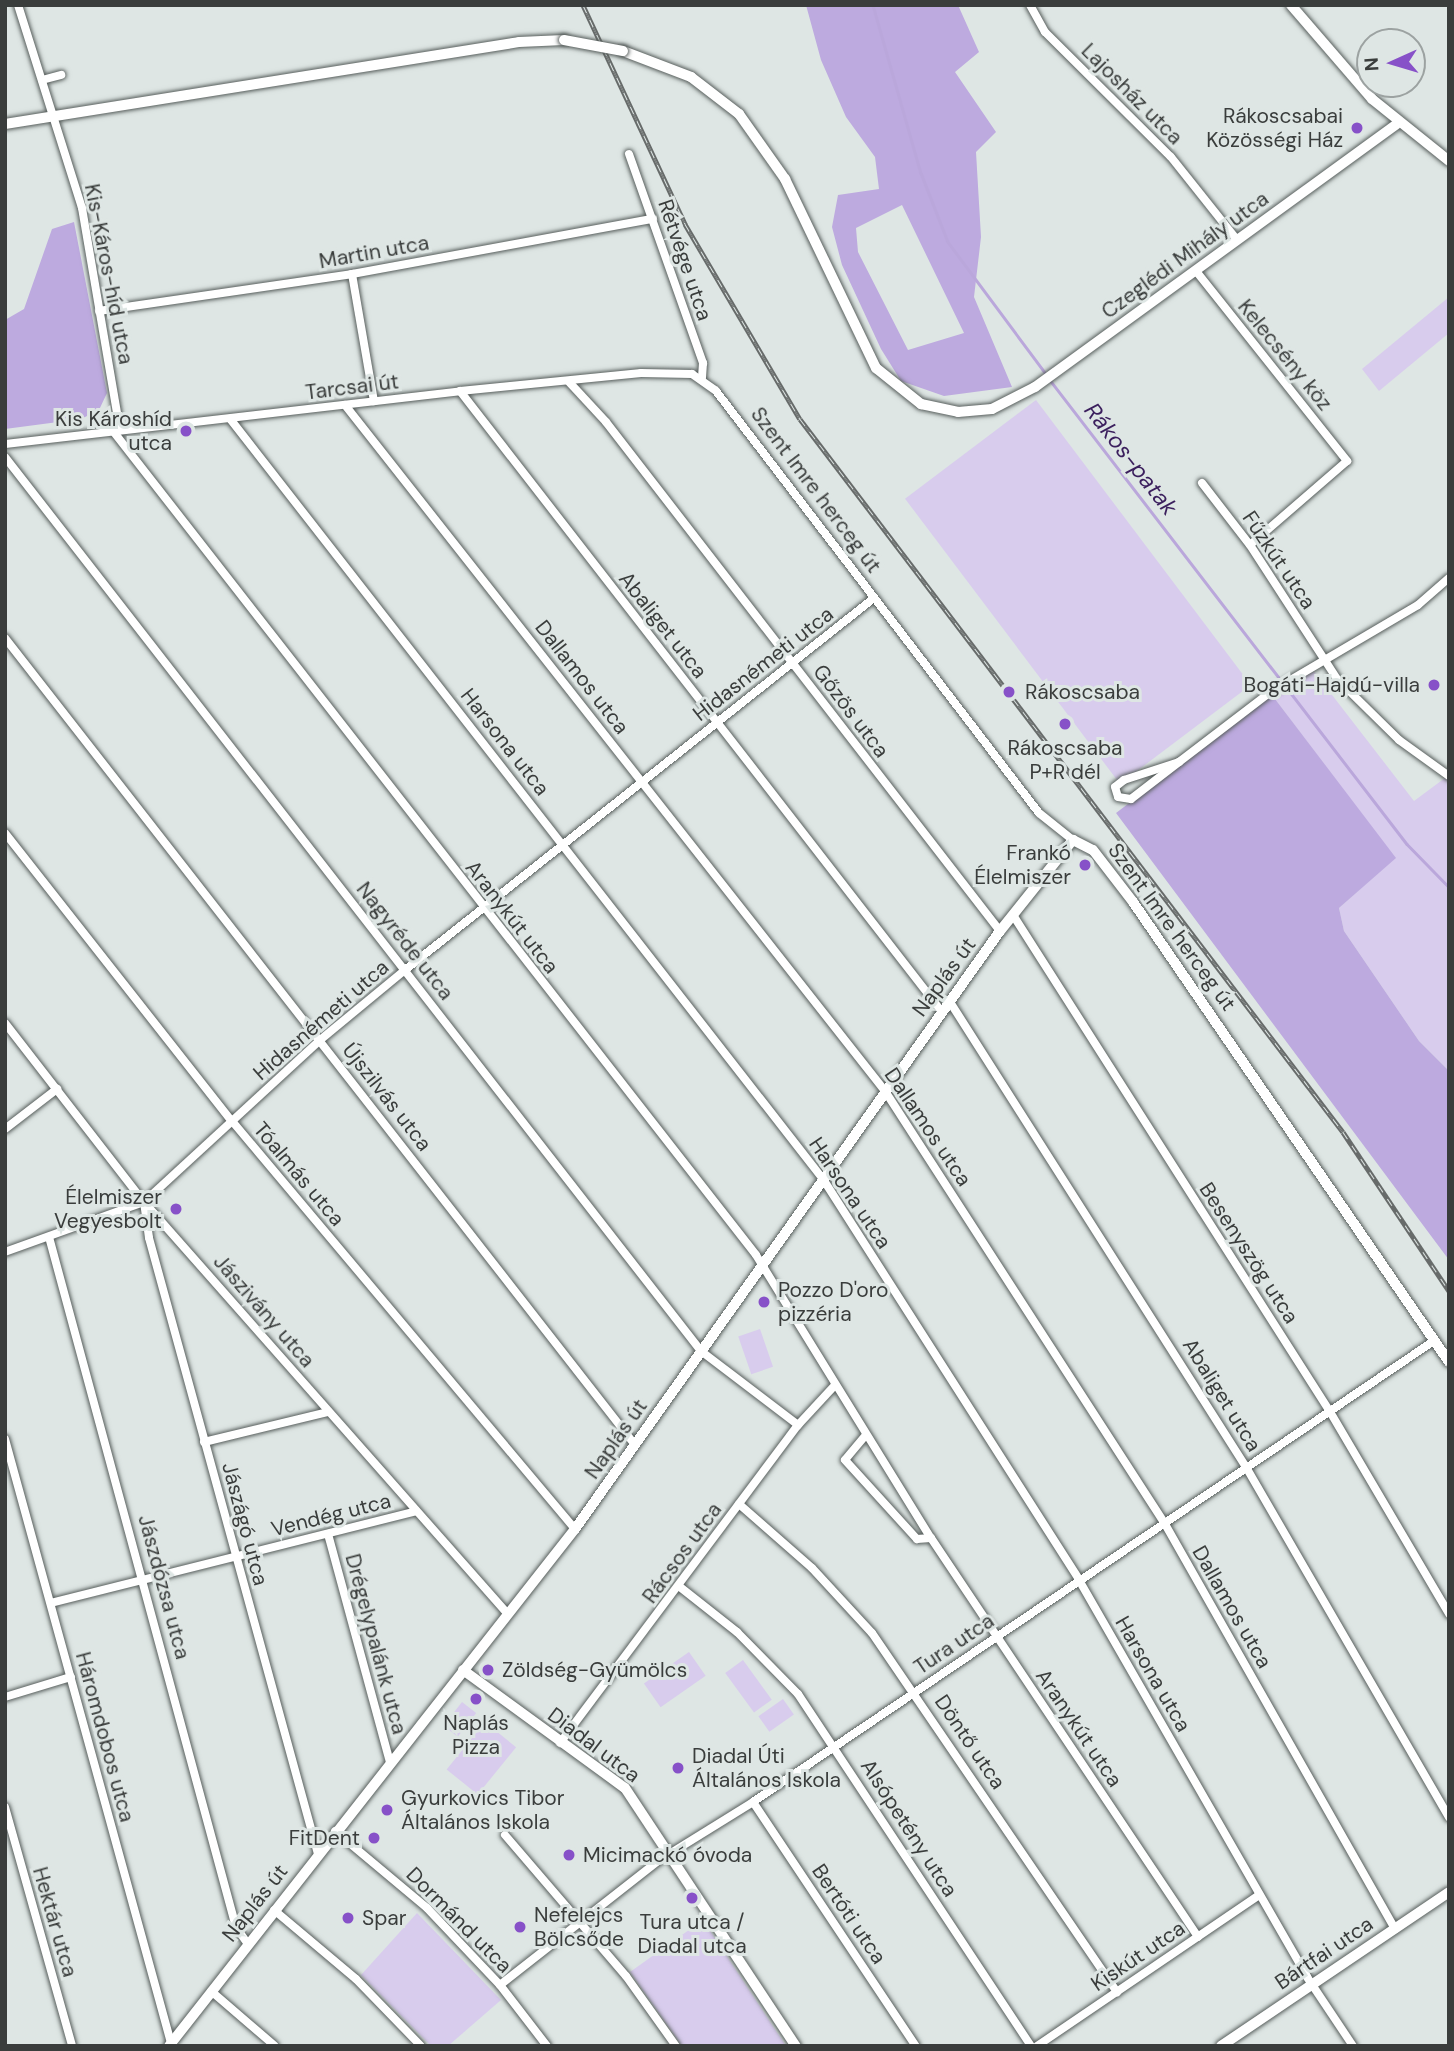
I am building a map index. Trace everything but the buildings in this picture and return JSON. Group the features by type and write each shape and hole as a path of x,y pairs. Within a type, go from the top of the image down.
{"street":[{"name":"Kis-Káros-híd utca","path":"18,5 82,208 117,431"},
{"name":"Lajosház utca","path":"1030,5 1045,32 1171,157 1237,240"},
{"path":"1292,5 1397,124 1449,161"},
{"name":"Czeglédi Mihály utca","path":"53,117 519,42 564,40 623,51 691,77 739,114 760,138 785,179 862,345 892,384 936,409 992,409 1037,385 1397,124"},
{"path":"42,80 61,75"},
{"path":"5,124 53,117"},
{"name":"Rétvége utca","path":"629,154 703,363 702,378"},
{"name":"Martin utca","path":"99,311 352,274 653,219"},
{"name":"Kelecsény köz","path":"1196,271 1347,461 1250,545"},
{"path":"352,274 374,401"},
{"name":"Tarcsai út","path":"5,444 231,420 460,391 658,372 702,378"},
{"name":"Szent Imre herceg út","path":"702,378 1039,813 1073,840 1093,850 1133,902 1449,1363"},
{"name":"Gőzös utca","path":"569,382 1000,931"},
{"name":"Abaliget utca","path":"460,391 942,1012"},
{"name":"Dallamos utca","path":"345,405 885,1091 1165,1524 1395,1928"},
{"name":"Harsona utca","path":"231,420 822,1179 1079,1580 1311,1985 1353,2046"},
{"name":"Aranykút utca","path":"117,431 482,907 762,1265 865,1436 931,1538 1198,1937"},
{"name":"Nagyréde utca","path":"5,457 701,1351 797,1425"},
{"name":"Fűzkút utca","path":"1202,483 1250,545 1324,660 1367,711 1449,775"},
{"path":"1179,762 1124,780 1115,787 1118,797 1131,799 1272,691 1418,605 1449,578"},
{"name":"Hidasnémeti utca","path":"5,1252 144,1202 320,1040 482,907 645,784 716,722 874,598"},
{"name":"Újszilvás utca","path":"5,638 635,1445"},
{"name":"Tóalmás utca","path":"5,833 232,1121 575,1529"},
{"name":"Naplás út","path":"170,2044 575,1529 1000,931 1073,840"},
{"name":"Besenyszög utca","path":"1013,915 1329,1410 1449,1614"},
{"name":"Abaliget utca","path":"950,1002 1246,1467 1449,1817"},
{"name":"Jászivány utca","path":"5,1023 144,1202 507,1614"},
{"path":"5,1129 57,1089"},
{"name":"Jászágó utca","path":"144,1202 149,1238 318,1854"},
{"name":"Jászdózsa utca","path":"49,1237 236,1927 248,1944"},
{"name":"Tura utca","path":"500,1985 669,1856 1165,1524 1435,1339"},
{"name":"Rácsos utca","path":"560,1743 680,1587 797,1425 835,1385"},
{"path":"204,1442 328,1412"},
{"name":"Aranykút utca","path":"865,1436 845,1460 917,1539 931,1538"},
{"name":"Háromdobos utca","path":"5,1439 170,2044"},
{"name":"Döntő utca","path":"739,1504 812,1568 872,1633 915,1692 1117,1992"},
{"name":"Vendég utca","path":"51,1603 416,1511"},
{"name":"Drégelypalánk utca","path":"328,1534 390,1762"},
{"name":"Alsópetény utca","path":"680,1587 737,1632 798,1694 835,1746 1031,2046"},
{"name":"Diadal utca","path":"463,1670 625,1788 796,2046"},
{"path":"5,1697 71,1677"},
{"name":"Bertóti utca","path":"753,1802 916,2046"},
{"name":"Hektár utca","path":"5,1807 72,2046"},
{"name":"Dormánd utca","path":"335,1831 427,1908 500,1985 547,2046"},
{"path":"505,1835 581,1921 676,2046"},
{"name":"Bártfai utca","path":"1221,2046 1449,1892"},
{"name":"Kiskút utca","path":"1037,2046 1259,1895"},
{"path":"274,1910 356,1979 422,2046"},
{"path":"211,1991 275,2046"}],"shaded area":[{"path":"806,5 958,5 979,52 955,72 996,132 976,152 981,237 974,297 1012,387 944,396 901,381 881,349 842,265 832,227 838,195 879,189 875,157 846,117 821,60","holes":["902,205 964,333 908,350 858,252 856,228"]},
{"path":"74,222 107,393 99,410 81,419 5,429 5,320 24,309 52,229"},
{"path":"1449,297 1449,333 1379,391 1362,369"},
{"path":"1036,400 1251,685 1120,784 905,499"},
{"path":"1312,669 1414,801 1449,775 1449,1071 1419,1041 1344,931 1339,908 1395,858 1272,695"},
{"path":"1272,695 1396,858 1339,908 1344,931 1419,1041 1449,1071 1449,1260 1116,813"},
{"path":"760,1329 773,1367 751,1374 738,1336"},
{"path":"689,1652 706,1676 661,1707 644,1684"},
{"path":"743,1660 772,1700 754,1713 725,1673"},
{"path":"783,1699 794,1715 769,1732 758,1716"},
{"path":"462,1702 476,1713 458,1737 444,1726"},
{"path":"485,1722 516,1747 478,1795 447,1769"},
{"path":"417,1913 501,2000 448,2046 431,2046 361,1975"},
{"path":"703,1920 786,2046 682,2046 630,1972"}],"waterway":[{"name":"Rákos-patak","path":"873,5 921,173 948,242 1046,374"},
{"name":"Rákos-patak","path":"1050,380 1407,844 1449,887"}],"railway":[{"path":"583,5 685,224 800,419 1343,1132 1449,1291"}],"place":[{"name":"Rákoscsabai Közösségi Ház","path":"1357,128"},
{"name":"Kis Károshíd utca","path":"186,431"},
{"name":"Bogáti-Hajdú-villa","path":"1434,685"},
{"name":"Rákoscsaba","path":"1009,692"},
{"name":"Rákoscsaba P+R dél","path":"1065,724"},
{"name":"Frankó Élelmiszer","path":"1085,865"},
{"name":"Élelmiszer Vegyesbolt","path":"176,1209"},
{"name":"Pozzo D'oro pizzéria","path":"764,1302"},
{"name":"Zöldség-Gyümölcs","path":"488,1670"},
{"name":"Naplás Pizza","path":"476,1699"},
{"name":"Diadal Úti Általános Iskola","path":"678,1768"},
{"name":"Gyurkovics Tibor Általános Iskola","path":"387,1810"},
{"name":"FitDent","path":"374,1838"},
{"name":"Micimackó óvoda","path":"569,1855"},
{"name":"Tura utca / Diadal utca","path":"692,1898"},
{"name":"Spar","path":"348,1918"},
{"name":"Nefelejcs Bölcsőde","path":"520,1927"}]}
